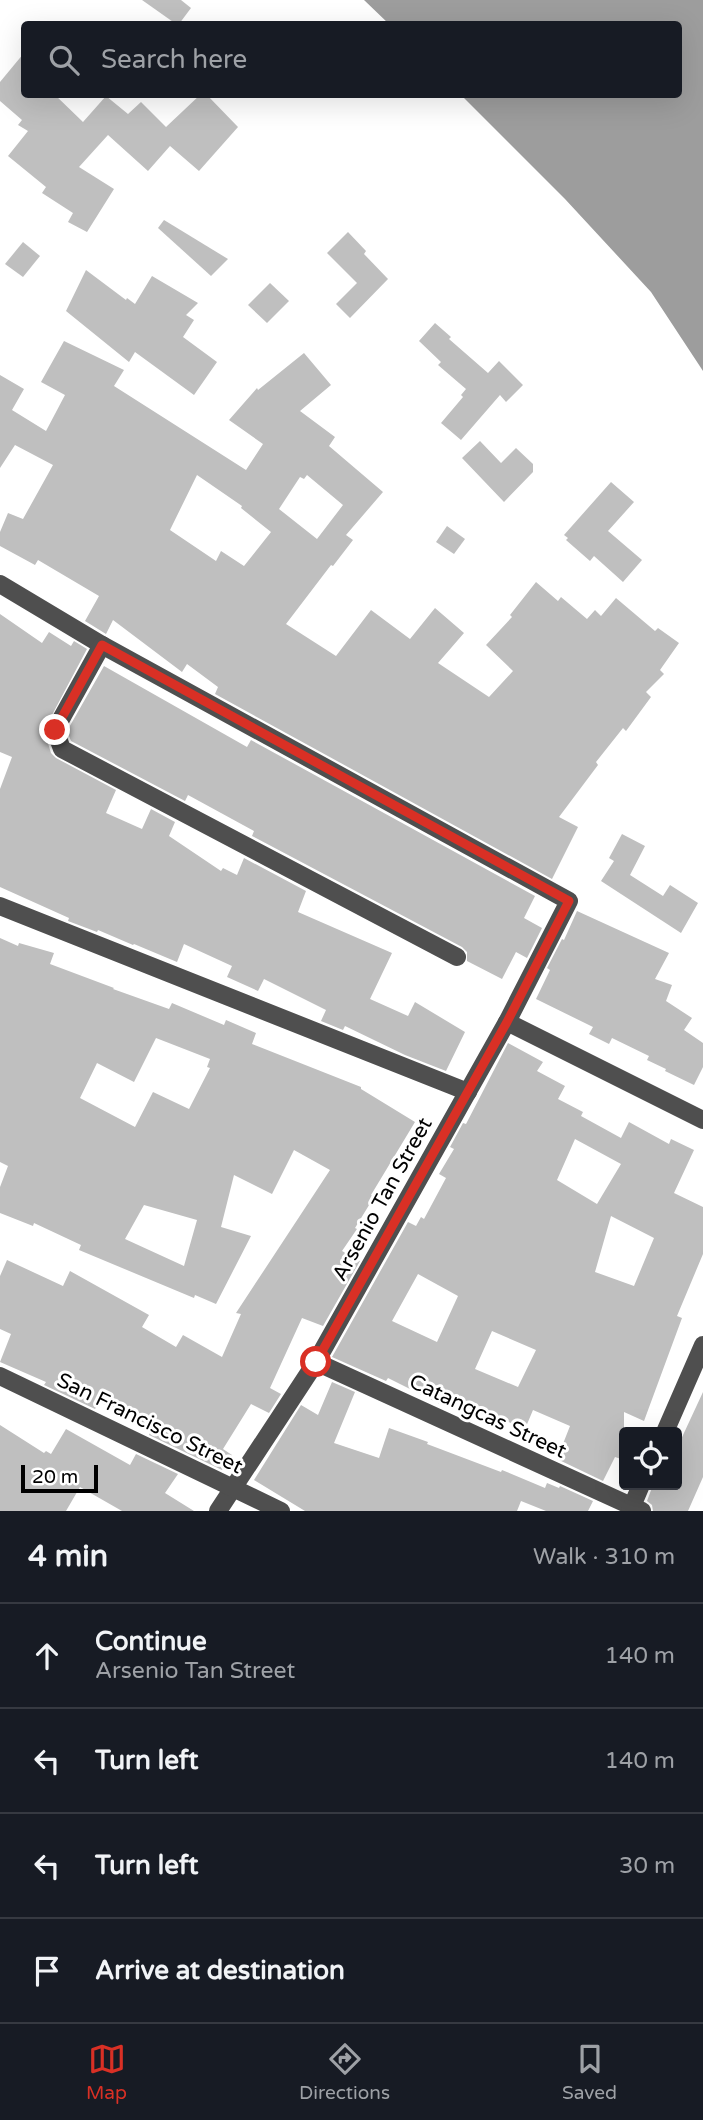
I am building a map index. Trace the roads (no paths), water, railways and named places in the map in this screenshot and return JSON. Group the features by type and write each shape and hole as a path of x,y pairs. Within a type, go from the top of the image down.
{"street":[{"path":"0,583 102,645 55,730 62,749 457,957"},
{"name":"Arsenio Tan Street","path":"102,645 569,901 507,1022 316,1362 219,1511"},
{"path":"0,906 468,1092"},
{"path":"507,1022 703,1120"},
{"path":"666,1427 703,1345"},
{"name":"Catangcas Street","path":"316,1362 634,1509"},
{"name":"San Francisco Street","path":"0,1376 281,1511"},
{"path":"634,1509 640,1490"}]}
